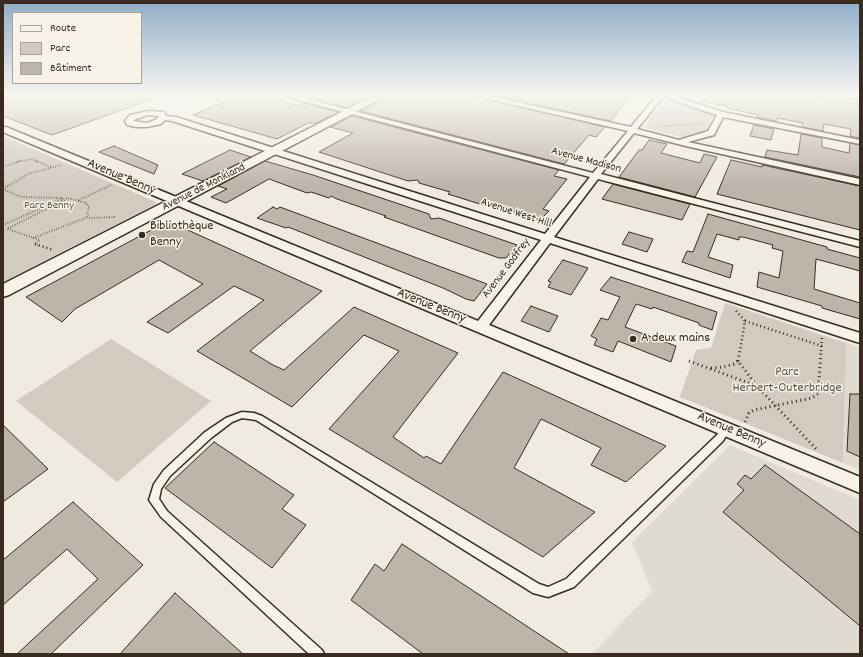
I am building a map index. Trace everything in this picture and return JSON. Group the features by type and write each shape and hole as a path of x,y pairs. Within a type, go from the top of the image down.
{"street":[{"name":"Avenue West Hill","path":"194,126 860,338"},
{"name":"Avenue de Monkland","path":"3,291 325,126"},
{"name":"Avenue Madison","path":"399,126 860,244"},
{"path":"612,126 681,141 690,145 860,182"},
{"name":"Avenue Godfrey","path":"480,327 547,238 636,126"},
{"path":"681,141 697,138 711,133 715,126"},
{"path":"779,126 860,142"},
{"name":"Avenue Benny","path":"3,129 860,485"}],"lane":[{"path":"318,654 164,514 154,500 157,487 167,473 208,435 229,420 242,415 259,418 541,591 548,592 570,583 720,438 726,429"}],"path":[{"path":"653,127 675,126"},
{"path":"3,165 32,159 53,167"},
{"path":"3,189 28,174 64,164"},
{"path":"78,200 116,183"},
{"path":"3,189 21,197 68,198 78,200 88,205 88,217"},
{"path":"3,225 64,198"},
{"path":"55,251 34,244 40,240 7,229 68,198"},
{"path":"33,238 88,217 100,219 118,217"},
{"path":"732,308 745,321 822,346"},
{"path":"708,368 723,367 734,364 738,361 745,321"},
{"path":"745,424 749,413 774,405 812,398 818,394 822,334"},
{"path":"689,361 757,386"},
{"path":"738,361 757,386 822,456"}],"shaded area":[{"path":"846,343 860,347 860,470 843,463"},
{"path":"730,445 860,500 860,654 592,654 652,591 632,542"}],"green space":[{"path":"645,126 707,126 703,132 686,137 645,128"},
{"name":"Parc Benny","path":"3,136 156,202 156,204 3,282"},
{"name":"Parc Herbert-Outerbridge","path":"725,303 846,343 843,463 680,397 696,350 711,348"},
{"path":"111,339 211,401 117,482 16,401"}],"building":[{"path":"28,126 78,126 52,135"},
{"path":"230,126 303,126 277,139"},
{"path":"333,126 389,126 559,170 554,176 567,179 543,209 549,211 540,220 485,203 483,205 448,194 450,192 419,183 418,180 408,181 319,152 353,133 330,127"},
{"path":"417,126 599,126 605,127 596,137 589,135 564,164"},
{"path":"754,126 774,129 771,140 750,136"},
{"path":"802,126 824,126 823,131 802,127"},
{"path":"833,126 860,126 860,138 850,136 851,129"},
{"path":"801,134 822,138 822,147 849,153 850,143 860,145 860,177 765,157 767,150 798,155"},
{"path":"649,140 667,144 661,153 700,163 704,154 717,157 695,197 619,177 639,150 642,150"},
{"path":"114,146 158,165 154,174 99,152"},
{"path":"230,150 251,157 203,181 182,174"},
{"path":"731,160 762,167 762,165 860,186 860,230 717,194"},
{"path":"265,161 313,175 429,214 431,219 439,218 517,245 506,258 499,258 384,217 386,216 331,196 329,198 311,192 307,193 269,179 226,203 211,197 227,189 218,186"},
{"path":"613,184 690,204 682,220 602,199"},
{"path":"273,207 277,209 280,207 487,284 474,301 466,299 443,288 288,227 286,228 257,218"},
{"path":"708,214 827,247 827,249 860,258 860,271 816,259 814,289 860,303 860,319 757,287 759,272 779,278 783,251 772,248 773,245 743,237 739,237 739,240 717,234 708,257 733,265 730,278 682,262 687,251 693,252"},
{"path":"168,221 322,291 250,351 273,365 284,370 354,307 458,353 393,437 424,458 426,456 441,464 503,372 666,446 626,482 591,465 601,448 541,419 514,468 595,512 543,557 329,429 399,351 364,335 292,407 197,351 264,300 234,286 168,333 147,322 203,284 159,260 75,309 62,322 26,297"},
{"path":"629,232 653,239 647,252 622,244"},
{"path":"563,260 588,268 571,295 548,287 551,282 548,281"},
{"path":"611,277 717,312 712,330 699,325 699,323 653,307 652,309 636,304 625,327 676,346 671,362 618,341 613,352 594,345 597,339 591,336 601,318 608,320 620,297 600,290"},
{"path":"531,306 558,316 549,332 521,321"},
{"path":"850,394 860,394 860,457 847,451"},
{"path":"3,425 48,469 3,502"},
{"path":"214,442 294,495 282,509 306,525 272,568 165,488"},
{"path":"765,465 860,534 860,626 723,512 744,490 737,484 745,475 751,479"},
{"path":"73,502 143,565 51,654 17,654 98,579 67,549 3,605 3,560"},
{"path":"402,544 569,654 423,654 351,600 375,564 384,571"},
{"path":"175,593 243,654 120,654"}],"place":[{"name":"Bibliothèque Benny","path":"142,235"},
{"name":"A deux mains","path":"633,339"}]}
